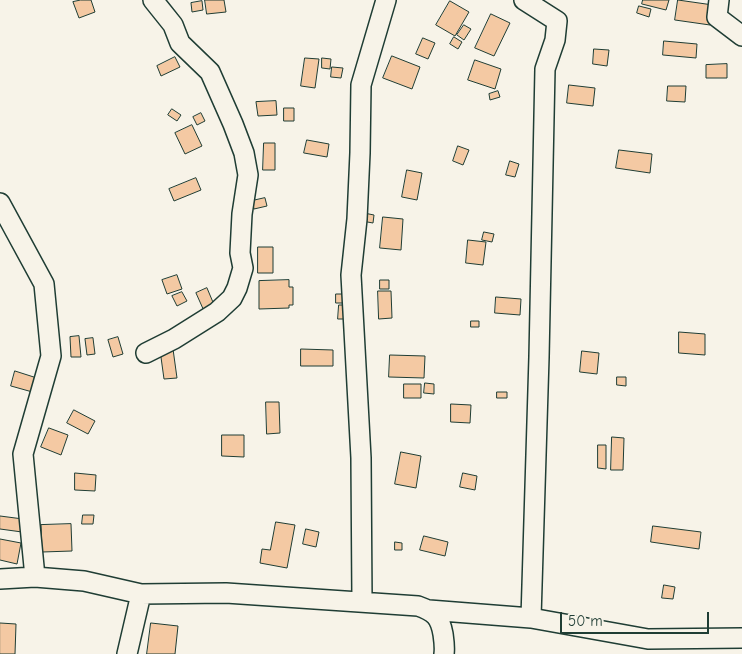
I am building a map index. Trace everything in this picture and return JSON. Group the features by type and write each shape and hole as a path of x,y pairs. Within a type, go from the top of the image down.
{"street":[{"path":"146,353 174,339 217,312 232,298 238,288 243,268 240,253 242,214 248,174 244,153 234,124 210,72 180,43 173,25 154,0"},
{"path":"362,602 361,458 351,275 357,219 360,153 360,85 386,0"},
{"path":"524,0 557,21 555,40 545,69 531,618"},
{"path":"718,0 717,17 742,36"},
{"path":"0,204 44,284 46,302 51,356 23,454 35,577"},
{"path":"0,579 35,577 84,582 141,594 226,593 418,606 429,610 531,618 648,638 742,638"},
{"path":"127,654 141,594"},
{"path":"429,610 437,616 441,624 445,647 444,654"}],"building":[{"path":"91,0 95,12 79,18 73,2"},
{"path":"205,0 224,0 226,12 207,14"},
{"path":"643,0 669,0 666,10 642,4"},
{"path":"678,0 713,5 710,25 675,20"},
{"path":"202,1 203,10 192,12 191,3"},
{"path":"450,1 469,12 455,36 436,25"},
{"path":"639,6 651,9 649,17 637,13"},
{"path":"491,14 510,23 494,56 475,48"},
{"path":"464,25 471,29 464,40 457,35"},
{"path":"454,37 462,42 458,49 450,44"},
{"path":"423,38 435,43 428,59 416,54"},
{"path":"664,41 697,44 696,58 663,55"},
{"path":"594,49 609,50 607,66 593,64"},
{"path":"392,56 420,67 412,89 383,78"},
{"path":"175,57 180,67 161,76 157,66"},
{"path":"305,58 319,59 315,88 301,86"},
{"path":"322,58 331,59 330,69 322,68"},
{"path":"475,60 501,69 495,89 468,80"},
{"path":"727,64 727,78 706,78 706,65"},
{"path":"332,67 343,68 341,78 331,77"},
{"path":"569,85 595,88 593,106 567,103"},
{"path":"668,86 686,86 685,102 667,101"},
{"path":"498,91 500,97 490,100 489,94"},
{"path":"276,101 277,115 258,116 256,102"},
{"path":"284,108 294,108 294,121 284,121"},
{"path":"172,109 181,115 177,121 168,115"},
{"path":"201,113 205,121 197,125 193,117"},
{"path":"192,125 202,146 185,154 175,133"},
{"path":"307,140 329,144 327,157 304,153"},
{"path":"264,143 275,143 275,170 263,170"},
{"path":"458,146 469,150 463,165 453,161"},
{"path":"619,150 652,154 650,173 616,168"},
{"path":"510,161 519,164 515,177 506,175"},
{"path":"407,170 422,173 417,200 402,197"},
{"path":"196,178 201,190 174,201 169,189"},
{"path":"265,198 267,206 254,209 252,201"},
{"path":"364,213 374,215 373,223 362,221"},
{"path":"383,217 403,219 401,250 380,248"},
{"path":"484,232 494,234 492,242 482,240"},
{"path":"468,240 486,242 483,265 466,263"},
{"path":"258,247 273,247 273,273 258,273"},
{"path":"177,275 182,289 167,294 162,280"},
{"path":"289,280 289,287 293,287 293,305 289,305 289,308 259,309 259,281"},
{"path":"380,280 389,280 389,289 380,289"},
{"path":"207,288 215,307 204,311 196,293"},
{"path":"378,291 391,291 392,318 379,319"},
{"path":"182,292 187,301 177,306 172,296"},
{"path":"336,294 347,294 347,303 336,303"},
{"path":"496,297 521,299 520,315 495,313"},
{"path":"339,305 349,305 349,319 338,319"},
{"path":"471,321 479,321 479,327 471,327"},
{"path":"679,332 705,334 705,355 679,353"},
{"path":"79,336 81,357 71,357 70,337"},
{"path":"118,337 123,354 113,357 108,340"},
{"path":"93,338 95,354 87,355 85,339"},
{"path":"173,349 177,378 164,379 160,350"},
{"path":"301,349 333,350 333,366 301,366"},
{"path":"582,351 599,353 597,374 580,372"},
{"path":"390,355 425,356 424,378 389,377"},
{"path":"15,371 40,379 36,393 11,386"},
{"path":"617,377 626,377 626,386 617,385"},
{"path":"425,383 434,384 434,394 424,393"},
{"path":"404,384 421,384 421,398 404,398"},
{"path":"497,392 507,392 507,398 497,398"},
{"path":"266,402 279,402 280,433 267,434"},
{"path":"451,404 471,405 470,423 451,422"},
{"path":"74,410 95,421 88,434 67,423"},
{"path":"49,428 68,435 61,455 41,447"},
{"path":"222,435 244,435 244,457 222,456"},
{"path":"612,437 624,438 623,470 611,470"},
{"path":"598,445 606,445 606,469 598,468"},
{"path":"401,452 421,456 416,488 395,484"},
{"path":"75,473 96,475 95,491 75,490"},
{"path":"463,473 477,476 475,490 460,487"},
{"path":"83,515 94,515 93,524 82,524"},
{"path":"0,516 23,519 22,532 0,529"},
{"path":"276,522 295,525 287,568 260,563 262,549 270,550"},
{"path":"71,524 72,551 42,552 41,525"},
{"path":"653,526 701,532 699,549 651,542"},
{"path":"306,529 319,532 316,547 303,544"},
{"path":"424,536 448,542 445,556 420,550"},
{"path":"0,539 21,543 17,564 0,560"},
{"path":"395,542 402,543 402,550 395,550"},
{"path":"664,585 675,587 673,599 662,598"},
{"path":"0,623 16,624 15,654 0,654"},
{"path":"151,623 178,626 175,654 147,654"}]}
